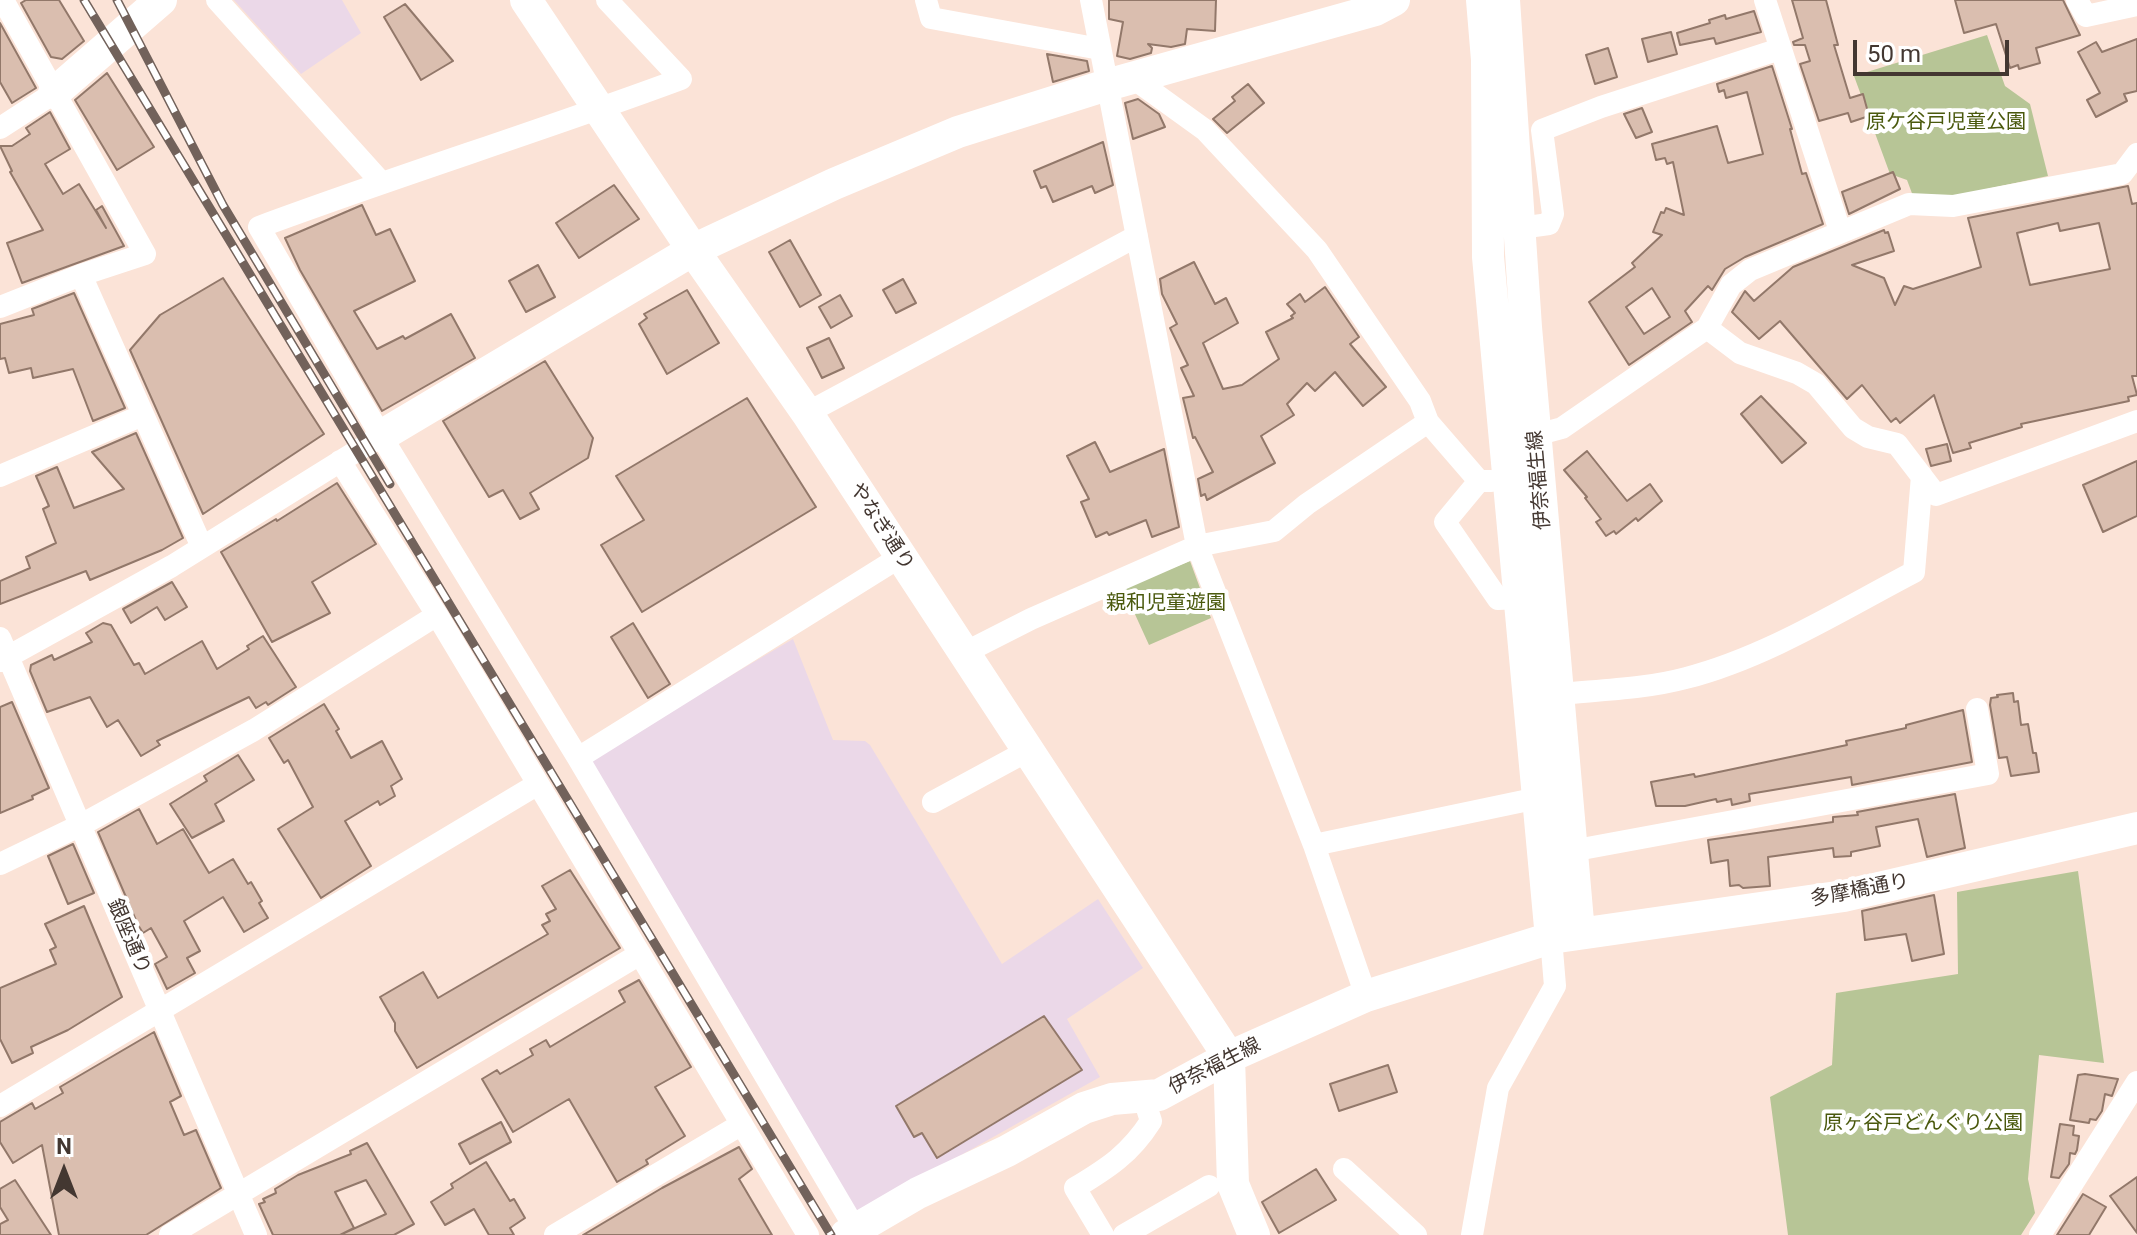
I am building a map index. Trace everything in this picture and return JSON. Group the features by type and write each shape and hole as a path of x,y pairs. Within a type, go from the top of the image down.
{"street":[{"path":"0,307 145,254 3,0"},
{"path":"0,128 54,93 161,0"},
{"path":"217,0 381,182"},
{"name":"やなぎ通り","path":"526,0 693,250 807,413 1229,1057"},
{"path":"607,0 681,79 259,227 381,436 578,758 854,1233"},
{"path":"926,0 931,18 1100,49"},
{"path":"1091,0 1100,49 1120,81 1137,236 1197,546 1314,845 1366,996"},
{"path":"3,652 202,547 693,250 958,132 1120,81 1375,10 1394,0"},
{"name":"伊奈福生線","path":"1482,0 1487,60 1494,480 1519,598 1538,798 1565,935"},
{"name":"伊奈福生線","path":"1504,0 1571,851 1565,935"},
{"path":"1765,0 1840,231"},
{"path":"2077,0 2086,16 2137,5"},
{"path":"1520,228 1549,224 1553,214 1542,130 1601,107 1780,49"},
{"path":"1120,81 1205,130 1317,250 1420,401 1428,422 1494,480 1445,522 1498,599 1519,598"},
{"path":"1536,435 1562,428 1707,328 1731,285 1750,270 1909,204 1953,206 2122,174 2137,154"},
{"path":"807,413 1137,236"},
{"path":"81,275 202,547"},
{"path":"1707,328 1740,353 1797,373 1816,384 1853,428 1868,437 1897,444 1936,495 2137,421"},
{"path":"0,476 143,415"},
{"path":"964,653 1031,619 1197,546 1274,531 1307,504 1428,422"},
{"path":"340,461 437,615 808,1235"},
{"path":"1559,694 1645,686 1688,678 1769,648 1914,572 1922,476"},
{"path":"578,758 900,557"},
{"path":"0,864 81,825 254,730 437,615"},
{"name":"銀座通り","path":"3,652 81,825 256,1235"},
{"path":"1571,851 1988,774 1977,709"},
{"path":"949,800 1029,750"},
{"path":"0,1106 538,784"},
{"path":"1314,845 1538,798"},
{"name":"多摩橋通り","path":"1565,935 1844,896 2137,828"},
{"path":"1472,1235 1498,1088 1555,986 1565,935"},
{"name":"伊奈福生線","path":"854,1233 918,1193 1007,1151 1084,1108 1112,1099 1159,1095 1229,1057 1366,996 1565,935"},
{"path":"170,1235 640,954"},
{"path":"1229,1057 1233,1184 1254,1235"},
{"path":"2040,1235 2137,1082"},
{"path":"1103,1235 1075,1188 1136,1144 1151,1121 1143,1096"},
{"path":"555,1235 742,1124"},
{"path":"1344,1169 1416,1235"},
{"path":"1124,1235 1209,1186"}],"shaded area":[{"path":"234,0 342,0 361,33 301,74"},
{"path":"793,639 833,740 865,741 870,745 1002,964 1098,899 1143,968 1067,1019 1100,1077 858,1213 587,760"}],"green space":[{"name":"原ケ谷戸児童公園","path":"1987,35 2005,86 2030,104 2048,176 1940,199 1913,196 1907,180 1890,174 1854,76"},
{"name":"親和児童遊園","path":"1190,561 1211,618 1149,645 1123,588"},
{"name":"原ヶ谷戸どんぐり公園","path":"2078,871 2104,1063 2039,1055 2028,1179 2035,1213 2021,1235 1788,1235 1770,1097 1832,1065 1836,993 1958,974 1957,892"}],"building":[{"path":"26,0 59,0 84,41 62,59 51,57 21,3"},
{"path":"1109,0 1216,0 1215,31 1187,29 1185,44 1171,47 1148,44 1152,48 1151,53 1130,59 1117,56 1123,22 1109,19"},
{"path":"1792,0 1826,0 1838,45 1834,45 1850,98 1863,94 1869,116 1851,122 1848,113 1819,121 1800,64 1810,61 1805,45 1794,45 1793,42 1803,38"},
{"path":"1955,0 2063,0 2080,35 2036,48 2040,63 2019,69 2018,65 2010,68 1996,24 1964,33"},
{"path":"405,4 453,61 421,80 384,17"},
{"path":"1754,11 1761,32 1716,44 1714,38 1680,45 1677,33 1725,15 1726,19"},
{"path":"0,23 36,88 12,103 0,82"},
{"path":"1671,32 1677,54 1648,62 1642,39"},
{"path":"2137,39 2137,91 2124,94 2127,101 2096,117 2087,100 2100,93 2078,52 2096,42 2102,52"},
{"path":"1608,48 1617,77 1595,84 1586,55"},
{"path":"1047,54 1087,61 1089,71 1053,82"},
{"path":"1772,66 1792,129 1802,174 1806,173 1823,224 1745,257 1725,269 1712,290 1708,286 1685,311 1692,322 1629,365 1589,302 1635,267 1632,263 1662,235 1653,232 1661,212 1664,213 1666,208 1684,215 1673,162 1667,164 1665,158 1656,160 1652,144 1717,126 1728,163 1763,154 1747,92 1726,98 1724,90 1719,92 1717,84","holes":["1652,288 1670,317 1644,334 1626,307"]},
{"path":"107,73 154,147 117,170 75,100"},
{"path":"1248,84 1264,103 1227,133 1213,119 1235,101 1232,97"},
{"path":"1138,99 1159,114 1165,127 1133,139 1125,103"},
{"path":"1642,108 1652,132 1636,138 1624,114"},
{"path":"50,112 70,149 45,164 63,194 79,184 106,228 96,210 102,206 124,246 22,283 7,243 43,230 10,172 0,146 12,146 30,134 26,128"},
{"path":"1103,142 1113,185 1095,193 1092,186 1053,202 1046,186 1041,188 1034,171"},
{"path":"1893,172 1900,189 1849,214 1842,192"},
{"path":"614,185 639,219 579,258 556,223"},
{"path":"2128,186 2132,204 2137,203 2137,376 2132,376 2137,395 2128,397 2129,401 2021,424 2022,427 1969,443 1971,448 1953,453 1934,395 1900,423 1896,418 1891,422 1862,385 1847,399 1780,321 1759,339 1732,312 1745,291 1754,301 1793,267 1884,230 1888,232 1894,251 1852,265 1884,278 1895,305 1904,286 1913,289 1981,267 1968,218","holes":["2058,223 2060,231 2099,223 2110,269 2030,285 2017,233"]},
{"path":"362,205 376,235 390,229 415,281 354,311 377,349 403,336 405,339 451,314 475,358 382,411 300,270 285,238"},
{"path":"790,240 821,295 800,307 769,252"},
{"path":"1194,262 1215,304 1226,298 1238,323 1203,343 1223,389 1242,385 1279,359 1266,332 1293,318 1291,316 1295,313 1287,304 1300,294 1305,302 1325,287 1359,337 1350,344 1386,387 1363,406 1335,372 1315,391 1307,383 1287,404 1294,415 1261,436 1275,463 1207,500 1205,494 1201,496 1198,479 1213,472 1193,438 1183,398 1194,396 1181,368 1188,365 1170,328 1177,324 1162,294 1160,279"},
{"path":"538,265 555,297 526,312 509,281"},
{"path":"223,278 324,434 203,514 130,350 160,315"},
{"path":"903,279 916,303 896,313 883,290"},
{"path":"687,290 719,343 667,374 639,324 647,318 644,314"},
{"path":"74,293 125,408 93,421 73,369 33,378 31,368 9,373 5,358 0,359 0,324 34,315 32,309"},
{"path":"840,295 852,316 831,328 819,307"},
{"path":"829,338 844,368 822,378 807,348"},
{"path":"545,361 593,438 588,458 530,493 539,509 520,519 503,490 489,497 443,421"},
{"path":"1761,396 1806,443 1782,463 1741,414"},
{"path":"747,398 816,507 642,612 601,545 644,520 616,476"},
{"path":"136,433 183,538 90,580 86,571 0,604 0,581 30,568 26,557 56,543 43,509 49,506 36,476 57,467 74,508 124,489 92,452"},
{"path":"1095,442 1110,472 1164,449 1179,527 1152,537 1146,520 1096,537 1081,502 1089,499 1067,456"},
{"path":"1947,444 1951,461 1931,466 1926,449"},
{"path":"1587,451 1627,501 1650,484 1662,501 1638,521 1636,518 1616,534 1614,531 1606,536 1596,522 1601,519 1587,497 1564,470"},
{"path":"2137,461 2137,516 2103,532 2083,485"},
{"path":"337,483 376,544 312,582 330,613 272,642 221,552"},
{"path":"172,582 187,607 165,620 157,607 131,623 123,609"},
{"path":"103,623 111,625 134,665 139,663 145,674 202,641 217,669 249,649 247,646 263,636 296,687 268,705 266,702 256,708 249,697 157,741 160,745 141,756 118,720 107,727 90,697 47,712 30,671 31,665 52,655 54,660 92,642 86,633"},
{"path":"633,623 670,684 648,698 611,637"},
{"path":"2013,693 2014,702 2018,701 2021,725 2028,724 2039,772 2011,776 2007,757 1999,758 1991,698"},
{"path":"12,702 49,788 32,796 33,799 0,813 0,707"},
{"path":"324,704 351,758 382,741 402,779 391,786 395,796 380,805 378,801 345,821 371,866 321,898 278,829 313,807 288,760 284,763 269,738"},
{"path":"1963,710 1972,762 1852,785 1851,777 1749,794 1750,801 1732,805 1731,799 1717,802 1716,799 1685,806 1656,806 1651,782 1694,774 1695,777 1847,745 1846,741 1906,728 1906,725"},
{"path":"238,755 254,780 215,804 224,821 192,838 170,804 207,781 204,776"},
{"path":"1955,794 1965,848 1927,857 1918,819 1876,827 1880,846 1851,852 1851,856 1834,857 1833,848 1768,857 1770,886 1730,886 1728,860 1711,863 1708,840 1833,822 1833,817 1858,815 1857,812"},
{"path":"139,809 157,844 183,829 209,873 233,859 248,884 251,882 268,918 244,932 223,897 184,921 200,951 187,958 195,973 167,989 155,964 167,957 151,928 143,933 138,925 98,832"},
{"path":"73,844 94,893 68,904 48,856"},
{"path":"570,870 620,948 417,1068 395,1031 395,1023 380,997 423,972 438,998 548,934 542,925 550,921 546,914 556,909 542,886"},
{"path":"1934,895 1944,954 1912,961 1906,934 1865,940 1862,911"},
{"path":"84,906 122,997 68,1030 31,1047 33,1053 12,1063 0,1039 0,988 56,964 50,950 56,947 45,924"},
{"path":"639,980 691,1067 655,1087 685,1136 646,1160 648,1164 617,1182 569,1099 513,1132 482,1079 497,1070 500,1074 533,1055 530,1049 546,1040 550,1047 625,1002 619,991"},
{"path":"1044,1016 1082,1070 937,1158 922,1133 914,1137 896,1106"},
{"path":"154,1032 181,1096 170,1102 184,1135 196,1130 221,1188 146,1235 59,1235 42,1145 13,1163 0,1142 0,1122 32,1103 35,1109 63,1093 60,1087"},
{"path":"1388,1065 1397,1092 1339,1111 1330,1084"},
{"path":"2078,1075 2118,1079 2112,1096 2105,1094 2102,1111 2096,1120 2090,1119 2089,1123 2070,1120"},
{"path":"501,1122 511,1142 470,1164 459,1144"},
{"path":"2060,1124 2074,1126 2073,1135 2079,1136 2077,1150 2075,1154 2070,1153 2069,1164 2059,1178 2051,1177"},
{"path":"367,1143 414,1224 394,1235 273,1235 259,1204 265,1202 263,1199 276,1193 275,1189 298,1175 351,1154 350,1151","holes":["366,1180 386,1214 340,1235 354,1228 335,1192"]},
{"path":"739,1147 752,1169 739,1179 772,1235 583,1235 662,1188"},
{"path":"486,1162 510,1201 514,1199 525,1218 510,1228 514,1235 489,1235 474,1209 445,1225 431,1202 453,1188 451,1184"},
{"path":"1316,1169 1336,1200 1279,1233 1262,1202"},
{"path":"2137,1177 2137,1233 2110,1196"},
{"path":"15,1180 51,1235 0,1235 0,1224 8,1220 0,1207 0,1189"},
{"path":"2083,1194 2106,1207 2089,1235 2057,1235"}],"railway":[{"path":"84,0 831,1235"},
{"path":"117,0 223,205 390,484"}]}
